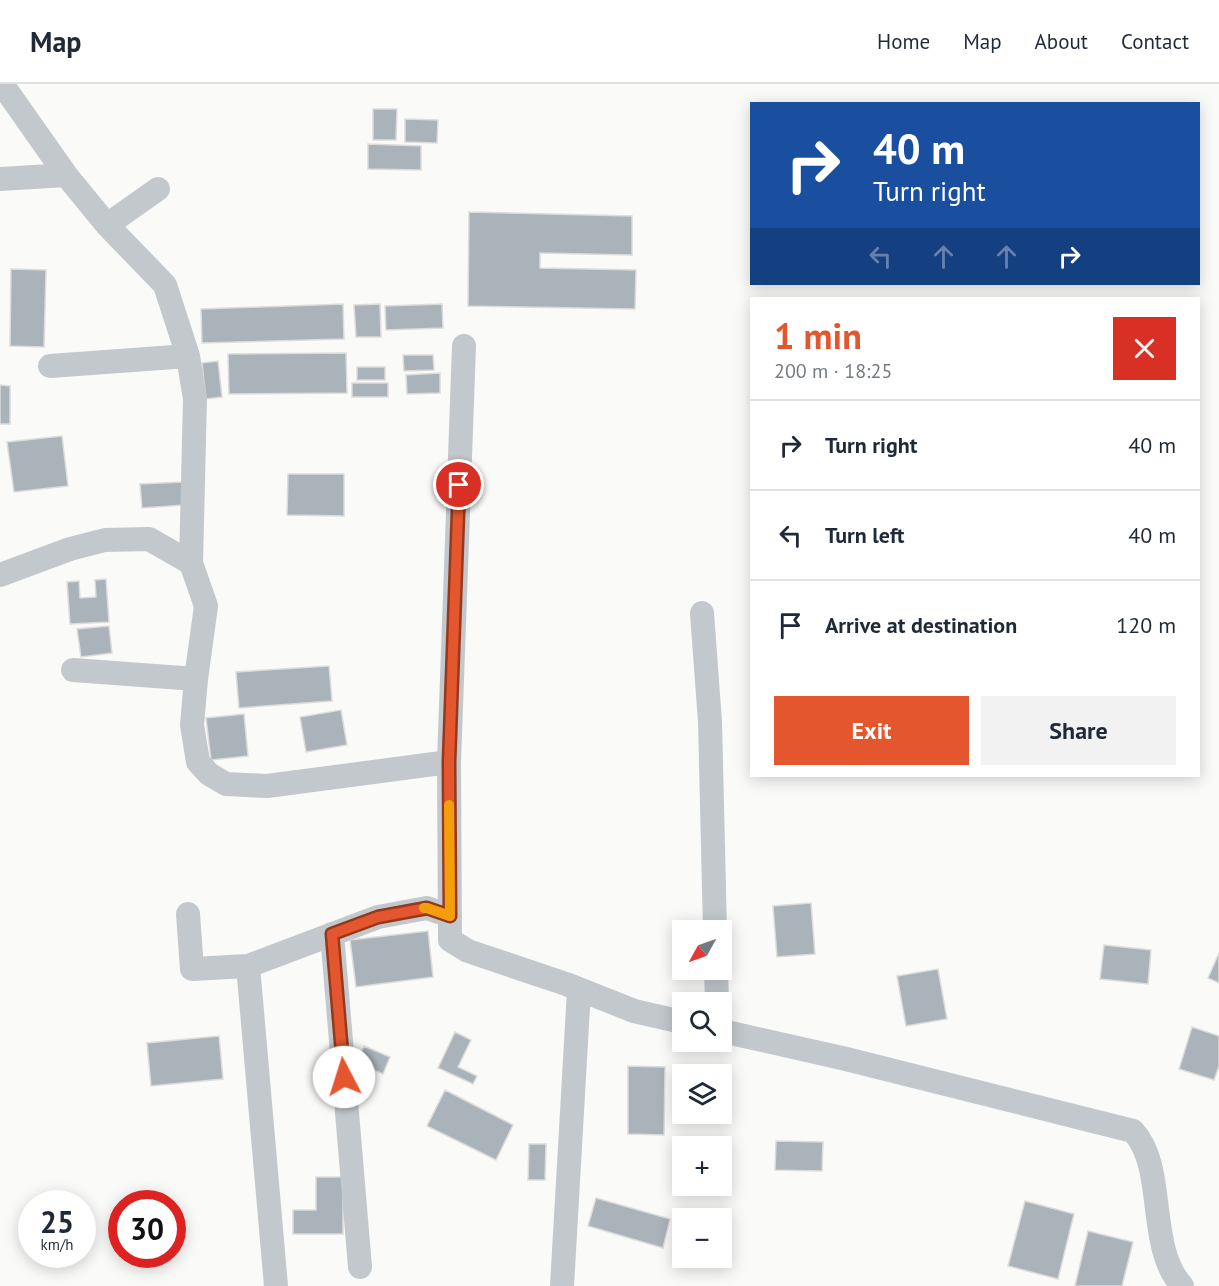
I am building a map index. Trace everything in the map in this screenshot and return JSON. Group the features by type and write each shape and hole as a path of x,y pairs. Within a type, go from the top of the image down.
{"street":[{"path":"2,84 66,175 107,225 165,285 188,356 195,399 191,563 206,606 195,679 192,725 198,762 209,774 226,784 267,786 449,762"},
{"path":"0,179 66,175"},
{"path":"107,225 158,189"},
{"path":"464,346 449,762 450,940 468,951 634,1011 672,1020"},
{"path":"51,366 188,356"},
{"path":"0,575 70,549 105,540 149,539 191,563"},
{"path":"702,613 710,722 715,920"},
{"path":"73,670 195,679"},
{"path":"188,914 192,969 248,966 378,917 427,908 450,916"},
{"path":"332,934 360,1267"},
{"path":"248,966 276,1286"},
{"path":"562,1286 579,990"},
{"path":"732,1033 1133,1131 1142,1141 1148,1156 1164,1250 1175,1279 1182,1286"}],"building":[{"path":"373,109 397,109 396,140 373,140"},
{"path":"405,119 438,120 437,143 405,142"},
{"path":"368,144 421,146 421,170 368,169"},
{"path":"469,212 632,216 632,255 540,253 540,268 636,270 635,309 468,306"},
{"path":"11,269 46,270 44,347 10,346"},
{"path":"343,304 344,339 202,343 201,309"},
{"path":"380,304 381,337 356,337 354,305"},
{"path":"442,304 443,328 386,330 385,306"},
{"path":"346,353 347,393 229,394 228,354"},
{"path":"403,355 433,355 434,370 404,371"},
{"path":"218,361 222,397 206,399 202,363"},
{"path":"357,367 385,367 385,380 357,380"},
{"path":"440,373 440,393 407,394 406,375"},
{"path":"352,383 388,383 388,397 352,397"},
{"path":"0,385 10,386 10,424 0,424"},
{"path":"62,436 68,486 14,492 7,442"},
{"path":"288,474 344,474 344,516 287,515"},
{"path":"183,482 184,505 142,508 140,484"},
{"path":"106,579 109,622 70,624 67,582 79,581 80,598 96,597 95,580"},
{"path":"109,626 112,653 81,657 77,629"},
{"path":"329,666 332,701 239,708 236,672"},
{"path":"341,710 347,745 306,752 300,717"},
{"path":"244,714 248,756 211,760 206,718"},
{"path":"811,903 815,954 777,957 773,906"},
{"path":"428,931 433,977 356,987 350,940"},
{"path":"1104,945 1151,950 1148,984 1100,979"},
{"path":"1219,953 1219,983 1208,978"},
{"path":"938,969 947,1019 906,1026 897,976"},
{"path":"1192,1027 1219,1036 1219,1066 1214,1080 1179,1069"},
{"path":"455,1032 471,1040 458,1067 477,1076 473,1084 438,1068"},
{"path":"219,1036 223,1079 151,1086 147,1043"},
{"path":"364,1046 390,1057 383,1074 357,1062"},
{"path":"628,1066 665,1067 664,1135 628,1134"},
{"path":"445,1090 513,1125 496,1160 427,1126"},
{"path":"776,1141 823,1142 822,1171 775,1170"},
{"path":"529,1144 546,1144 545,1180 528,1180"},
{"path":"316,1177 343,1177 343,1234 293,1234 293,1210 316,1210"},
{"path":"596,1198 670,1219 663,1248 588,1226"},
{"path":"1025,1201 1074,1214 1058,1279 1008,1266"},
{"path":"1088,1231 1133,1242 1122,1286 1075,1286"}],"slow traffic":[{"path":"424,908 450,916 449,805"}],"route":[{"path":"344,1077 332,934 378,917 427,908 450,916 449,762 459,485"}]}
